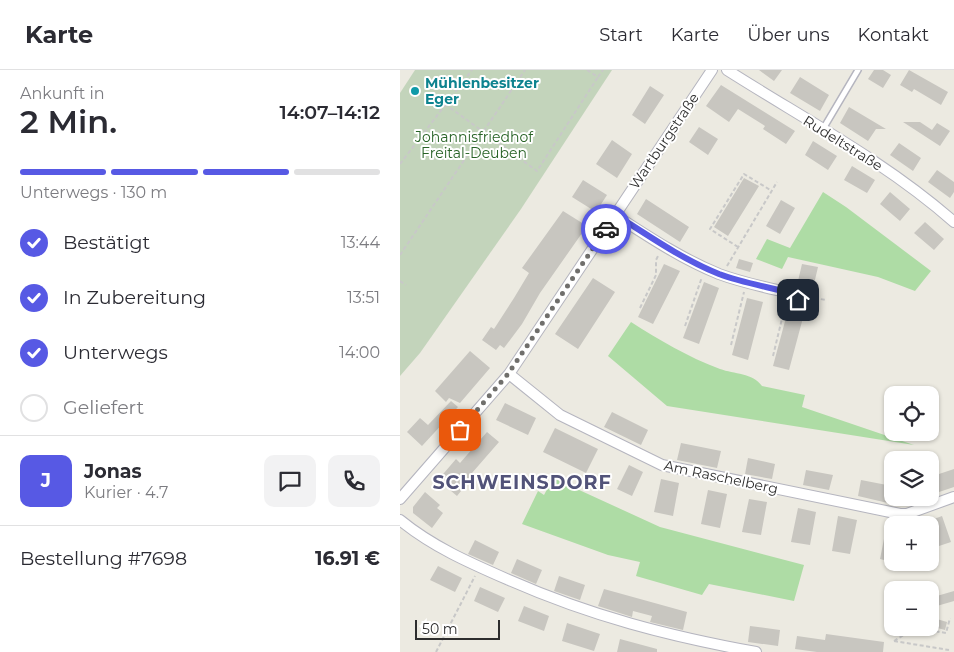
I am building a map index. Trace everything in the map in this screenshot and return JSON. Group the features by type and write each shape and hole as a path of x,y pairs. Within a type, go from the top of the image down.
{"street":[{"name":"Wartburgstraße","path":"400,499 508,374 712,70"},
{"name":"Rudeltstraße","path":"728,70 888,171 954,222"},
{"path":"616,215 663,246 721,274 793,296"},
{"name":"Am Raschelberg","path":"508,374 560,415 662,465 900,514 907,514 954,497"},
{"path":"400,520 446,552 547,597 603,617 664,634 756,652"}],"lane":[{"path":"822,129 858,70"}],"path":[{"path":"400,164 472,70"},
{"path":"400,255 525,70"},
{"path":"587,70 598,77"},
{"path":"445,104 537,171 603,70"},
{"path":"738,247 710,229 744,174 772,191"},
{"path":"721,274 777,182"},
{"path":"640,308 656,276 656,260"},
{"path":"684,326 702,277"},
{"path":"400,281 406,285"},
{"path":"731,345 747,282"},
{"path":"773,356 793,296 826,300"},
{"path":"436,652 480,568"},
{"path":"949,650 894,641 915,628 946,633 950,618"}],"green space":[{"name":"Johannisfriedhof Freital-Deuben","path":"415,70 612,70 521,209 420,353 400,376 400,93"},
{"path":"823,192 931,271 915,291 878,277 788,257 782,269 756,259 767,239 790,248"},
{"path":"631,322 674,348 708,364 725,371 748,376 762,386 805,395 802,407 884,435 884,440 667,406 608,356"},
{"path":"889,441 902,441 914,445"},
{"path":"553,478 660,527 804,565 794,601 709,584 702,595 636,576 640,562 608,555 522,524 538,491 544,495"}],"building":[{"path":"759,70 782,70 774,81"},
{"path":"874,70 883,70 891,75 883,88 868,79"},
{"path":"909,70 948,92 941,105 914,89 912,92 900,85"},
{"path":"800,77 829,95 820,111 790,93"},
{"path":"721,85 795,131 786,144 763,129 765,126 738,109 729,122 706,106"},
{"path":"650,86 664,95 645,124 632,115"},
{"path":"849,107 886,129 876,129 868,141 840,123"},
{"path":"903,122 920,122 932,130 937,123 950,131 940,146"},
{"path":"699,127 718,139 708,155 689,142"},
{"path":"612,140 632,154 617,178 596,164"},
{"path":"813,141 837,156 828,170 805,155"},
{"path":"899,143 921,158 913,171 890,155"},
{"path":"852,166 875,180 867,193 844,180"},
{"path":"937,170 954,182 954,192 950,198 928,182"},
{"path":"744,178 759,186 728,236 714,227"},
{"path":"583,180 607,195 596,212 572,197"},
{"path":"890,192 910,209 900,221 880,204"},
{"path":"646,199 689,227 680,242 637,214"},
{"path":"781,200 795,208 780,234 766,226"},
{"path":"563,211 587,226 540,293 522,324 504,348 500,345 496,350 482,340 491,327 494,329 514,298 529,273 522,268"},
{"path":"925,222 944,239 934,250 914,233"},
{"path":"739,259 753,263 750,272 736,268"},
{"path":"664,264 680,271 653,324 638,317"},
{"path":"802,264 818,267 814,284 798,281"},
{"path":"593,278 615,292 578,349 555,334"},
{"path":"704,282 719,288 699,344 683,338"},
{"path":"747,298 763,302 748,360 732,355"},
{"path":"788,310 804,314 789,370 773,366"},
{"path":"470,351 490,368 460,403 449,398 446,402 435,391"},
{"path":"451,401 458,407 422,446 407,432 420,418 428,425"},
{"path":"505,403 536,418 528,435 496,420"},
{"path":"612,412 648,430 641,445 604,427"},
{"path":"555,428 598,449 586,473 543,452"},
{"path":"487,432 499,442 472,473 474,475 457,496 438,480 456,459 460,463"},
{"path":"681,443 721,451 717,468 677,460"},
{"path":"748,458 775,464 772,479 745,474"},
{"path":"629,465 643,472 632,496 617,489"},
{"path":"954,469 954,487 939,492 939,474"},
{"path":"806,470 833,475 829,490 803,485"},
{"path":"661,479 679,483 673,516 654,512"},
{"path":"861,480 884,484 884,502 858,496"},
{"path":"708,490 727,494 720,528 701,524"},
{"path":"425,492 440,505 437,508 443,513 432,528 413,513 413,507"},
{"path":"749,499 767,502 761,535 742,532"},
{"path":"798,508 816,512 810,545 791,542"},
{"path":"838,516 857,520 850,554 832,551"},
{"path":"942,516 951,542 939,546 939,517"},
{"path":"884,539 884,560 880,559"},
{"path":"475,540 499,552 493,565 468,554"},
{"path":"517,559 542,570 536,584 511,573"},
{"path":"438,566 462,578 455,592 430,580"},
{"path":"559,576 585,585 580,600 554,591"},
{"path":"480,587 505,598 498,612 474,601"},
{"path":"604,589 687,612 683,630 650,622 652,616 633,611 632,617 598,606"},
{"path":"954,591 954,601 939,605 939,595"},
{"path":"524,606 549,616 544,631 518,621"},
{"path":"939,620 947,622 945,630 939,628"},
{"path":"567,623 600,634 594,651 562,641"},
{"path":"750,626 780,630 778,646 748,642"},
{"path":"826,634 884,642 883,652 817,652 795,649 797,636 825,640"},
{"path":"620,639 657,649 657,652 617,652"}],"way so far":[{"path":"460,430 508,374 606,229"}],"place":[{"name":"Mühlenbesitzer Eger","path":"415,91"}],"district":[{"name":"SCHWEINSDORF","path":"522,482"}],"route":[{"path":"606,229 616,215 663,246 706,268 747,282 794,294 798,300"}]}
